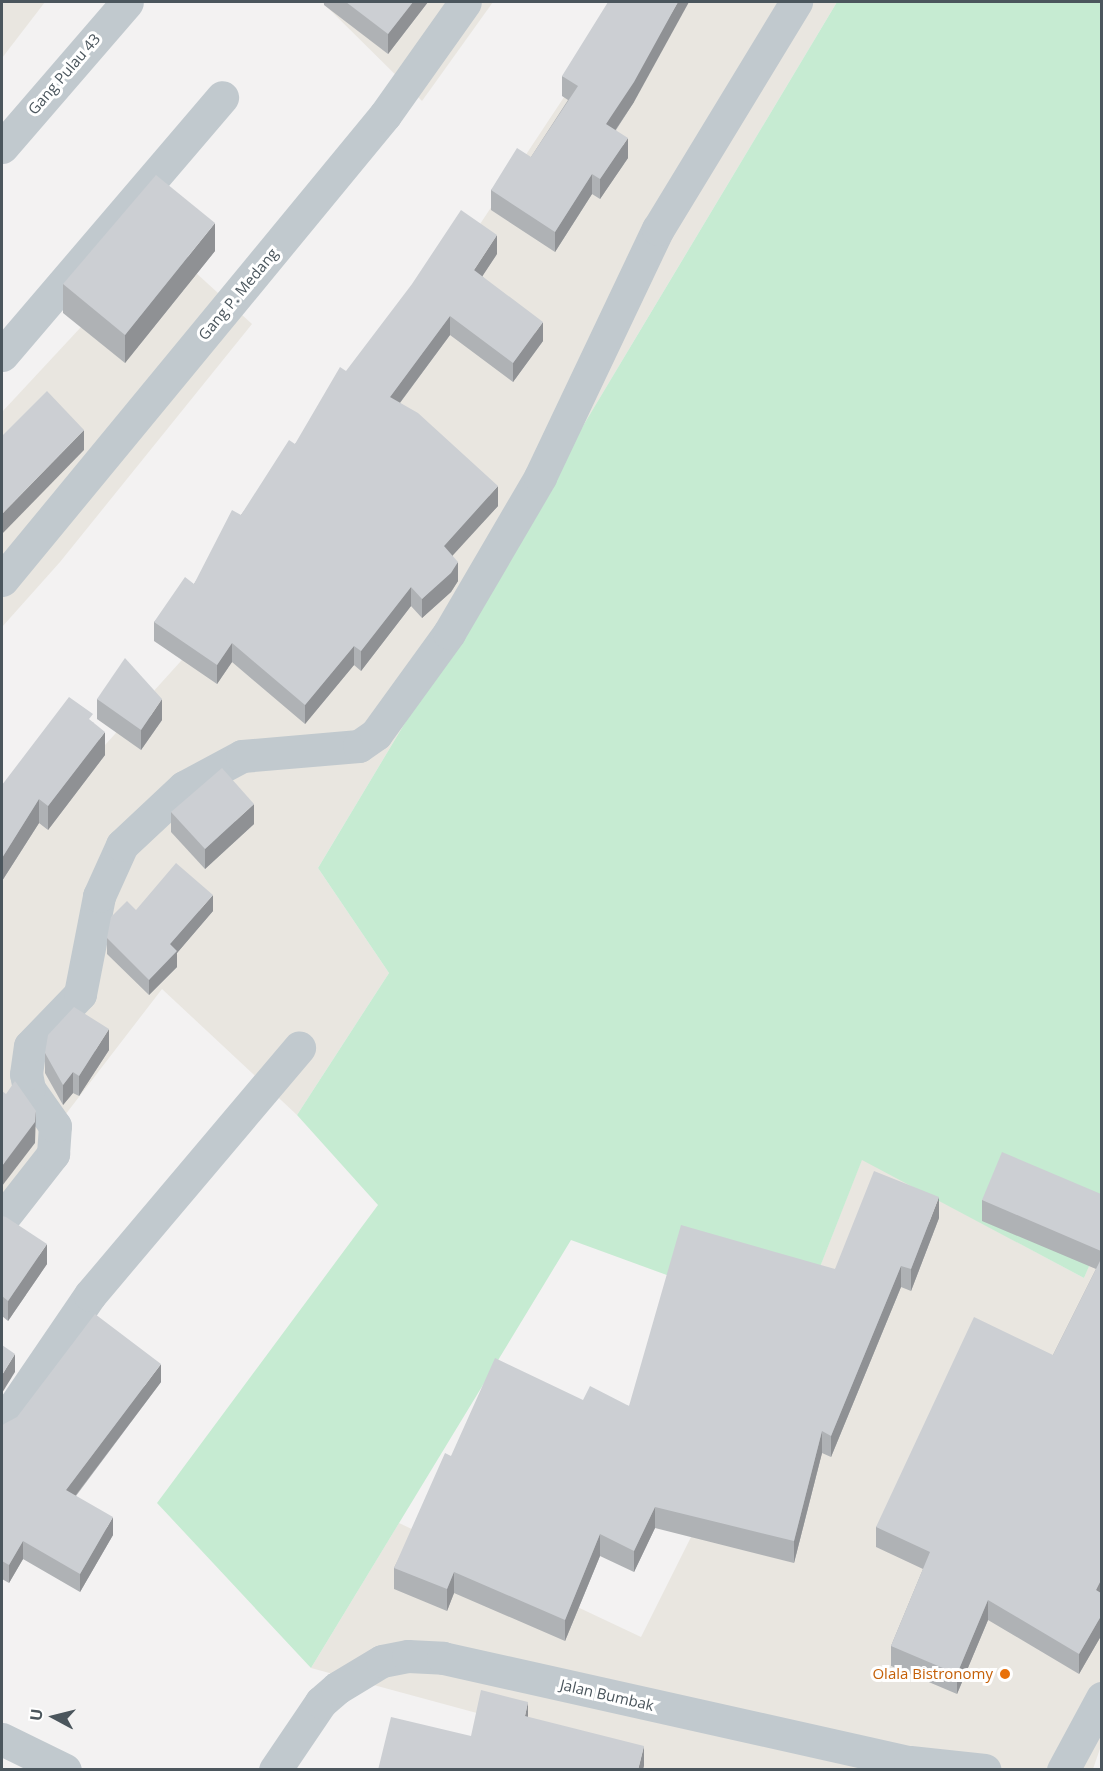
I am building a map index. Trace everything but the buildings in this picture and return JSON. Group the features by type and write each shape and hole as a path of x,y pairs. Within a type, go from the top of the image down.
{"street":[{"name":"Gang Pulau 43","path":"2,147 127,2"},
{"name":"Gang P. Medang","path":"2,580 386,115 465,2"},
{"path":"2,1219 53,1154 55,1126 29,1089 26,1074 30,1046 80,994 99,896 122,845 184,787 242,756 359,746 376,734 449,633 535,486 658,229 796,2"},
{"path":"2,355 222,97"},
{"path":"2,1424 90,1295 299,1048"},
{"name":"Jalan Bumbak","path":"275,1770 321,1702 338,1688 382,1661 408,1656 443,1658 909,1766 985,1770"},
{"path":"1063,1770 1101,1698"},
{"path":"2,1739 65,1770"}],"shaded area":[{"path":"2,2 45,2 2,58"},
{"path":"322,2 493,2 422,101"},
{"path":"627,2 837,2 318,868 389,973 297,1115 162,989 2,1197 2,859 218,620"},
{"path":"161,241 252,324 60,562 2,627 2,412"},
{"path":"862,1159 1084,1278 1101,1236 1102,1743 1093,1769 540,1769 551,1733 311,1668 399,1523 641,1637 798,1323"}],"green space":[{"path":"837,2 1101,2 1102,1236 1084,1278 862,1160 798,1323 571,1240 311,1668 157,1503 378,1205 297,1115 389,973 318,868"}],"place":[{"name":"Olala Bistronomy","path":"1005,1674"}]}
